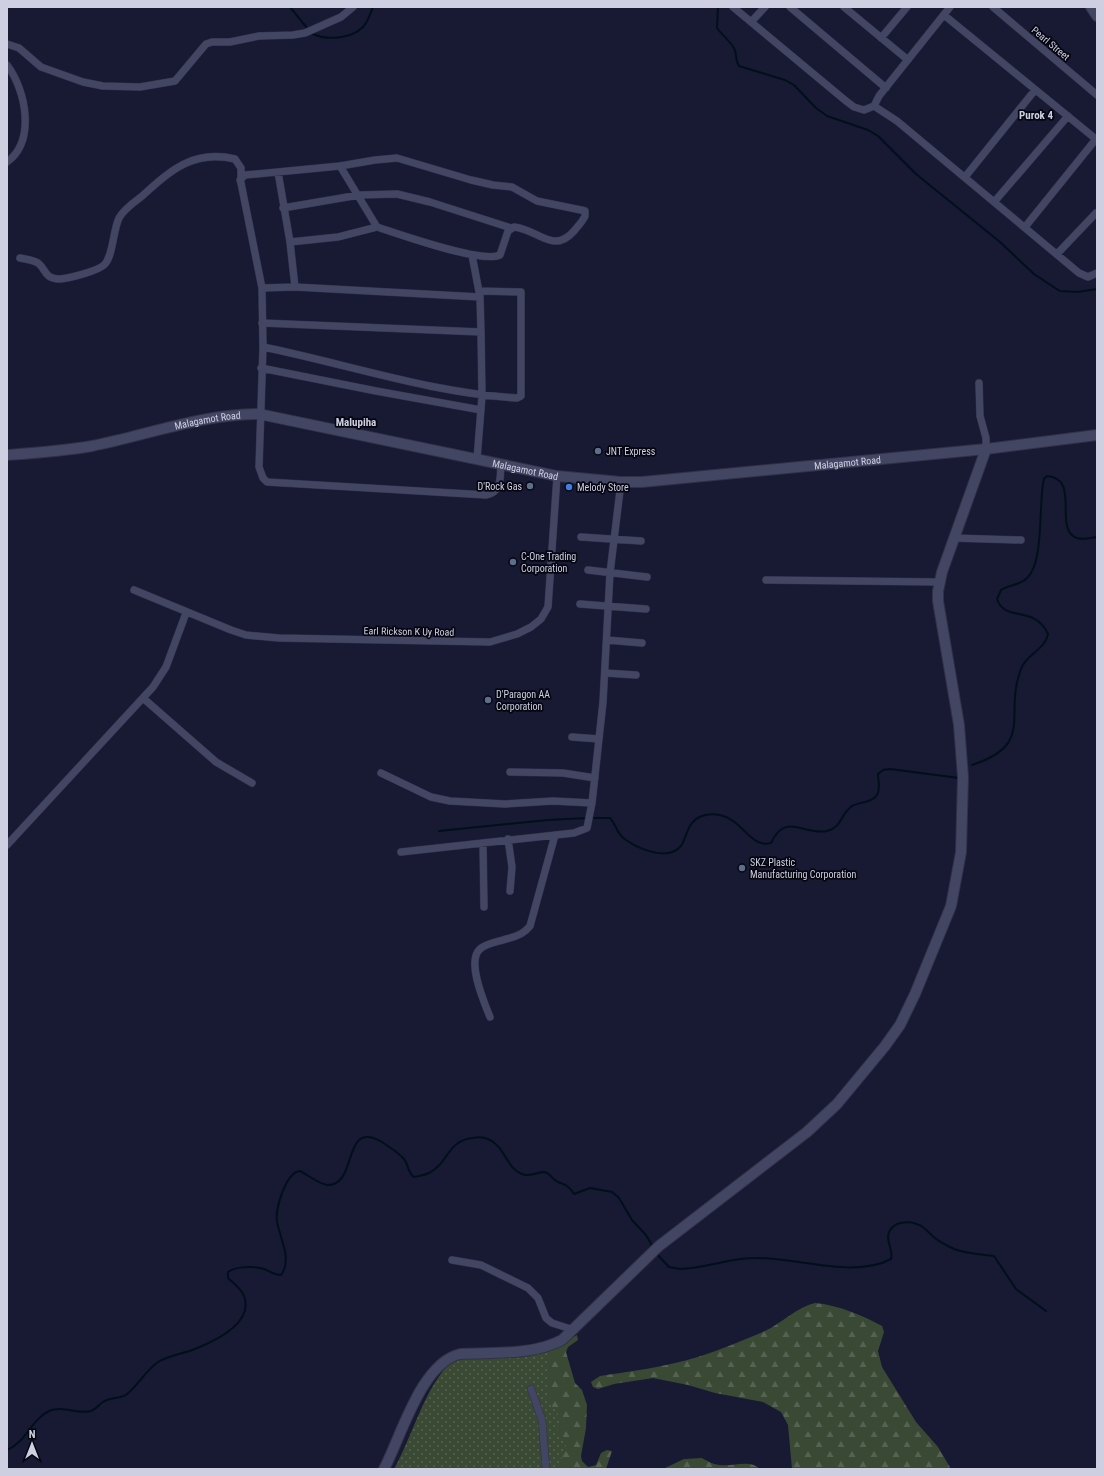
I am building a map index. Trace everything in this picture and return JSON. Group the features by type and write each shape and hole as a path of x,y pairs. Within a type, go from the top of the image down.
{"street":[{"path":"7,44 19,48 41,67 83,82 103,86 140,87 175,81 206,44 230,42 259,36 293,35 305,33 341,17 353,7"},
{"path":"733,7 854,107 864,110 874,106 886,88 950,7"},
{"path":"750,22 765,7"},
{"path":"790,7 886,88"},
{"path":"844,7 908,60"},
{"path":"881,38 907,7"},
{"name":"Pearl Street","path":"993,7 1097,95"},
{"path":"1091,7 1097,16"},
{"path":"944,15 1097,140 1025,227"},
{"path":"7,65 21,88 24,116 23,139 15,154 7,162"},
{"path":"965,177 1035,90"},
{"path":"874,106 897,121 1085,277 1092,277 1097,273"},
{"path":"995,201 1068,116"},
{"path":"20,258 38,263 46,274 58,279 100,268 108,259 115,228 123,211 157,182 181,164 204,158 217,157 235,159 242,168 240,180 262,288 263,347 259,414 260,474 267,482 486,495 494,493 498,489 501,464"},
{"path":"240,180 248,173 278,172 340,166 386,158 404,159 471,180 493,185 512,187 537,201 582,210 586,213 584,219 567,238 562,241 551,241 519,227 511,228 408,196 386,194 359,195 283,208"},
{"path":"340,166 359,195 377,227"},
{"path":"278,172 290,242 295,287"},
{"path":"1057,254 1096,213"},
{"path":"290,242 338,237 377,227 472,254 494,256 500,255 511,228"},
{"path":"472,254 480,294 481,332 482,396 477,459"},
{"path":"262,288 295,287 480,294 518,291 521,293 521,396 517,398 482,396 373,374 317,358 263,347"},
{"path":"262,323 481,332"},
{"path":"262,368 481,410"},
{"path":"384,1469 416,1399 434,1372 445,1360 460,1354 541,1348 562,1340 574,1330 646,1257 807,1132 837,1104 885,1046 900,1025 946,921 954,893 960,852 964,801 959,724 940,614 939,582 953,538 986,449 986,438 980,416 979,383"},
{"name":"Malagamot Road","path":"7,454 56,451 92,446 207,419 239,414 259,414 558,476 621,482 662,481 986,449 1097,435"},
{"name":"Earl Rickson K Uy Road","path":"134,590 186,613 246,635 279,638 480,643 494,641 517,634 538,622 548,607 558,476"},
{"path":"401,852 555,835 587,828 592,803 599,739 605,673 610,573 621,482"},
{"path":"581,537 641,541"},
{"path":"953,538 1021,540"},
{"path":"588,570 647,576"},
{"path":"766,580 939,582"},
{"path":"580,604 608,608 646,609"},
{"path":"7,845 153,687 166,667 186,613"},
{"path":"607,640 642,643"},
{"path":"605,673 636,675"},
{"path":"143,698 216,762 252,783"},
{"path":"572,737 599,739"},
{"path":"510,772 563,773 595,778"},
{"path":"381,773 431,797 450,802 505,804 553,801 592,803"},
{"path":"490,1017 476,973 476,952 486,945 521,934 530,926 555,835"},
{"path":"508,839 512,867 510,891"},
{"path":"483,843 484,907"},
{"path":"452,1260 481,1265 528,1288 538,1298 546,1318 552,1323 574,1330"},
{"path":"531,1389 542,1420 546,1469"}],"green space":[{"path":"815,1303 850,1311 882,1326 884,1332 878,1351 882,1367 916,1422 938,1447 951,1469 792,1469 788,1425 781,1412 763,1402 715,1393 688,1385 653,1378 614,1384 598,1389 593,1387 591,1382 600,1376 666,1365 687,1360 732,1345 771,1328 802,1308"},
{"path":"577,1335 578,1340 568,1347 566,1352 575,1383 582,1390 587,1405 586,1428 581,1456 582,1461 588,1467 596,1465 601,1453 607,1450 612,1451 606,1469 561,1469 560,1465 567,1442 563,1436 557,1432 559,1422 558,1413 551,1405 548,1393 548,1351"},
{"path":"548,1351 581,1469 394,1469 424,1403 438,1377 449,1364 455,1360 466,1358"},
{"path":"702,1458 718,1465 751,1464 760,1469 663,1469 684,1459"}],"waterway":[{"path":"290,7 307,28"},
{"path":"311,33 317,36 331,38 338,38 352,34 365,25 373,7"},
{"path":"718,7 717,28 734,48 739,66 785,80 794,85 816,108 827,116 868,130 878,136 916,174 1000,242 1034,274 1055,288 1060,291 1078,292 1097,289"},
{"path":"972,765 992,757 1004,748 1011,738 1014,727 1016,686 1021,669 1027,659 1043,644 1048,634 1042,625 1035,619 1006,610 1001,606 997,599 1001,590 1023,581 1032,571 1036,560 1040,532 1042,489 1044,479 1047,476 1057,479 1062,484 1065,492 1066,521 1068,530 1075,538 1081,539 1097,537"},
{"path":"594,818 610,818 623,838 638,847 653,852 668,853 674,851 680,847 693,822 701,816 710,814 728,818 752,838 764,844 771,843 783,828 789,826 818,832 827,831 836,827 848,809 852,806 875,798 879,790 878,774 883,770 890,769 959,778"},
{"path":"439,831 548,820 587,818"},
{"path":"7,1450 19,1442 38,1419 49,1411 54,1409 65,1409 80,1412 91,1411 106,1400 126,1395 158,1362 203,1346 231,1330 238,1323 246,1306 243,1293 228,1278 228,1272 238,1268 252,1267 281,1275 284,1269 286,1255 278,1227 277,1215 282,1192 290,1178 295,1173 300,1171 327,1185 337,1182 348,1166 355,1145 361,1139 369,1137 382,1142 399,1154 404,1159 410,1173 414,1177 427,1174 436,1168 458,1143 475,1138 488,1139 494,1142 512,1167 522,1174 547,1173 553,1179 571,1189 574,1194 590,1188 612,1192 619,1198 632,1220 646,1235 653,1247"},
{"path":"656,1253 669,1267 680,1269 746,1258 771,1259 824,1266 860,1267 876,1265 891,1259 892,1255 888,1241 888,1234 893,1226 907,1222 920,1226 937,1240 959,1251 994,1256 1016,1289 1046,1311"}],"place":[{"name":"JNT Express","path":"598,451"},
{"name":"D'Rock Gas","path":"530,486"},
{"name":"Melody Store","path":"569,487"},
{"name":"C-One Trading Corporation","path":"513,562"},
{"name":"D'Paragon AA Corporation","path":"488,700"},
{"name":"SKZ Plastic Manufacturing Corporation","path":"742,868"}],"district":[{"name":"Purok 4","path":"1036,115"},
{"name":"Malupiha","path":"356,422"}]}
